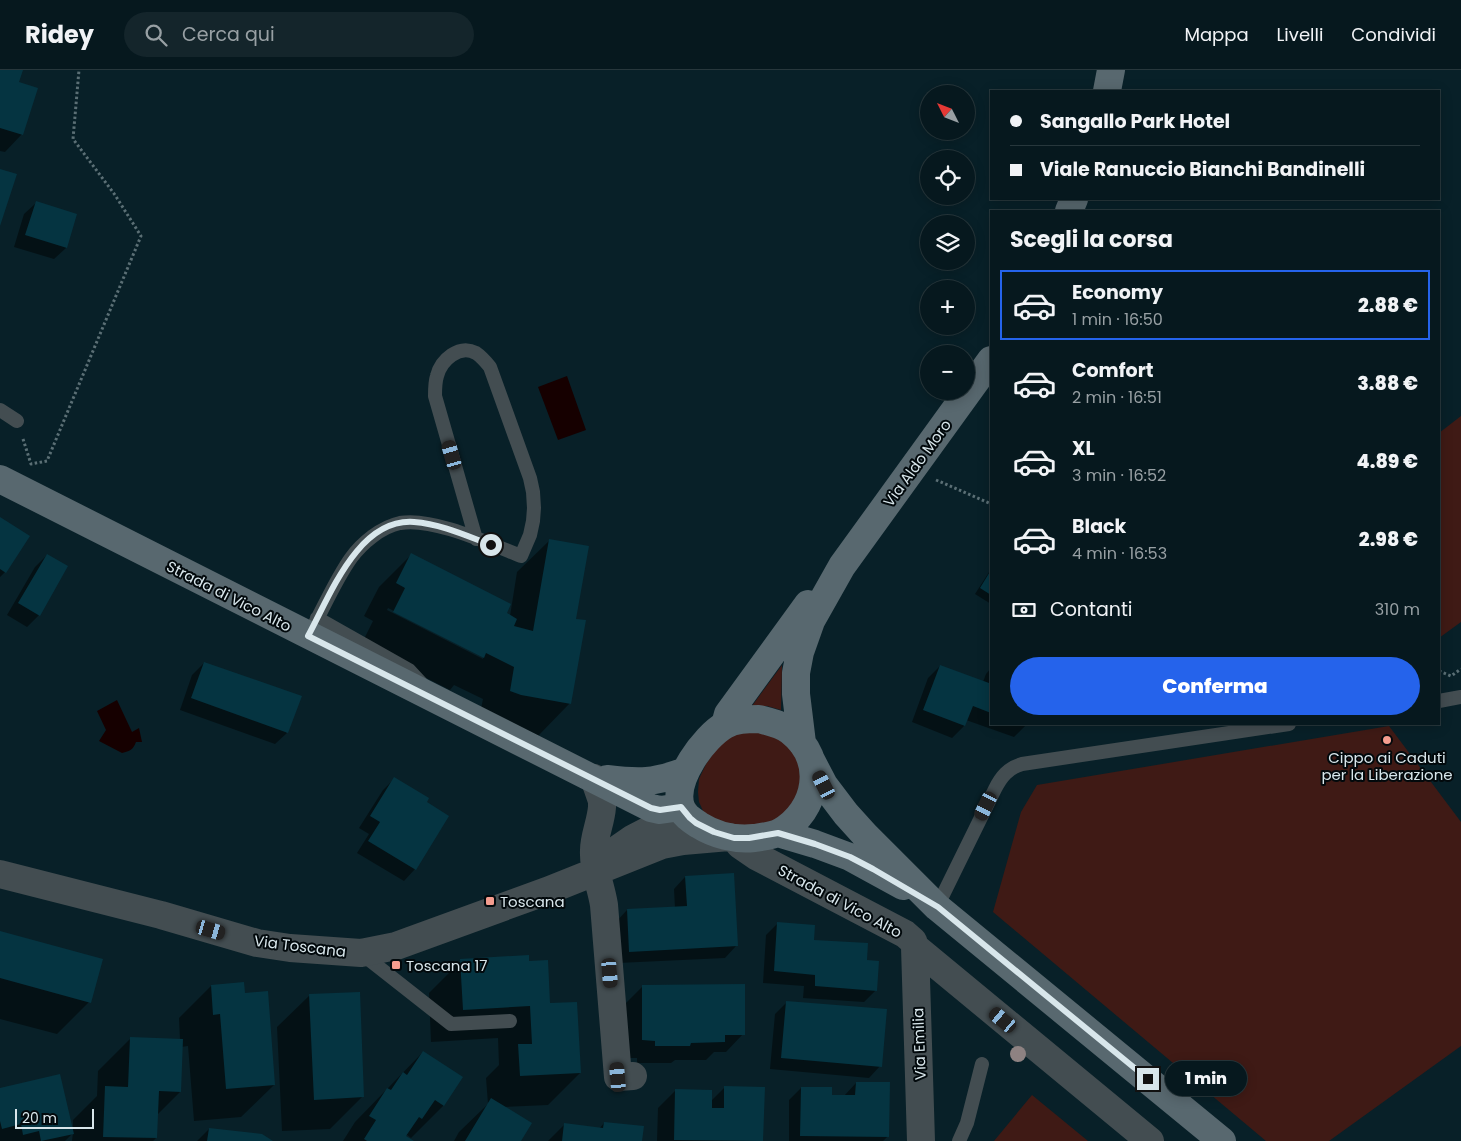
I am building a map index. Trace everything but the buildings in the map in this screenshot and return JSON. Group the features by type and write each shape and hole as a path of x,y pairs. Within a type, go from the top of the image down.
{"street":[{"path":"1106,90 1111,70"},
{"name":"Via Aldo Moro","path":"806,752 796,694 796,673 800,652 811,621 842,566 990,361"},
{"name":"Strada di Vico Alto","path":"0,479 313,627 437,701 651,808 682,810 704,828 731,837 749,838 778,833 794,822 804,811 814,786 814,776 806,752"},
{"name":"Via Aldo Moro","path":"725,725 728,714 782,639 814,596 842,566"},
{"path":"682,810 680,796 686,771 706,740 725,725 733,721 758,719 775,723 790,731 806,752 824,785 846,814 938,907 1222,1141"},
{"name":"Strada di Vico Alto","path":"594,778 645,782 668,778 686,771"},
{"path":"594,778 602,801 594,848 595,872 601,888 604,905 618,1077 633,1076"},
{"name":"Via Toscana","path":"595,872 612,853 682,810"},
{"path":"778,833 850,857 938,907"},
{"name":"Strada di Vico Alto","path":"731,837 756,856 910,938 915,947 1150,1141"},
{"name":"Via Toscana","path":"0,874 161,915 257,943 290,948 361,953 396,946 547,891 662,845 683,841 731,837"},
{"name":"Via Emilia","path":"915,947 921,1141"}],"lane":[{"path":"313,627 337,580 352,557 372,538 389,526 413,522 432,525 521,556 530,535 533,520 534,508 530,478 490,368 478,354 459,351 445,360 441,366 437,375 435,396 476,539"},
{"path":"0,410 17,421"},
{"path":"1440,701 1461,697"},
{"path":"938,907 1000,779 1015,766 1282,725"},
{"path":"361,953 451,1024 510,1021"},
{"path":"959,1141 968,1123 982,1064"}],"path":[{"path":"17,421 32,464 48,461 141,236 115,195 73,139 79,70"},
{"path":"912,470 990,504"},
{"path":"1440,671 1451,676 1461,669"}],"shaded area":[{"path":"567,376 586,430 558,440 538,387"},
{"path":"1461,416 1461,622 1440,637 1440,432"},
{"path":"782,665 781,710 767,706 752,706"},
{"path":"117,700 132,732 139,728 142,742 136,742 131,750 122,753 99,741 106,730 97,711"},
{"path":"1389,726 1461,822 1461,1046 1329,1141 1266,1141 993,912 1021,812 1037,785"},
{"path":"757,727 797,747 802,794 780,819 764,825 727,825 704,813 699,802 699,779 717,748 728,737"},
{"path":"1032,1095 1088,1141 994,1141"}],"place":[{"name":"Cippo ai Caduti per la Liberazione","path":"1387,740"},
{"name":"Toscana","path":"490,901"},
{"name":"Toscana 17","path":"396,965"}],"route":[{"path":"491,545 432,525 413,522 389,526 380,531 352,557 337,580 308,636 651,808 669,810 681,807 690,818 704,828 734,838 749,838 778,833 850,857 873,869 938,907 1148,1079"}]}
